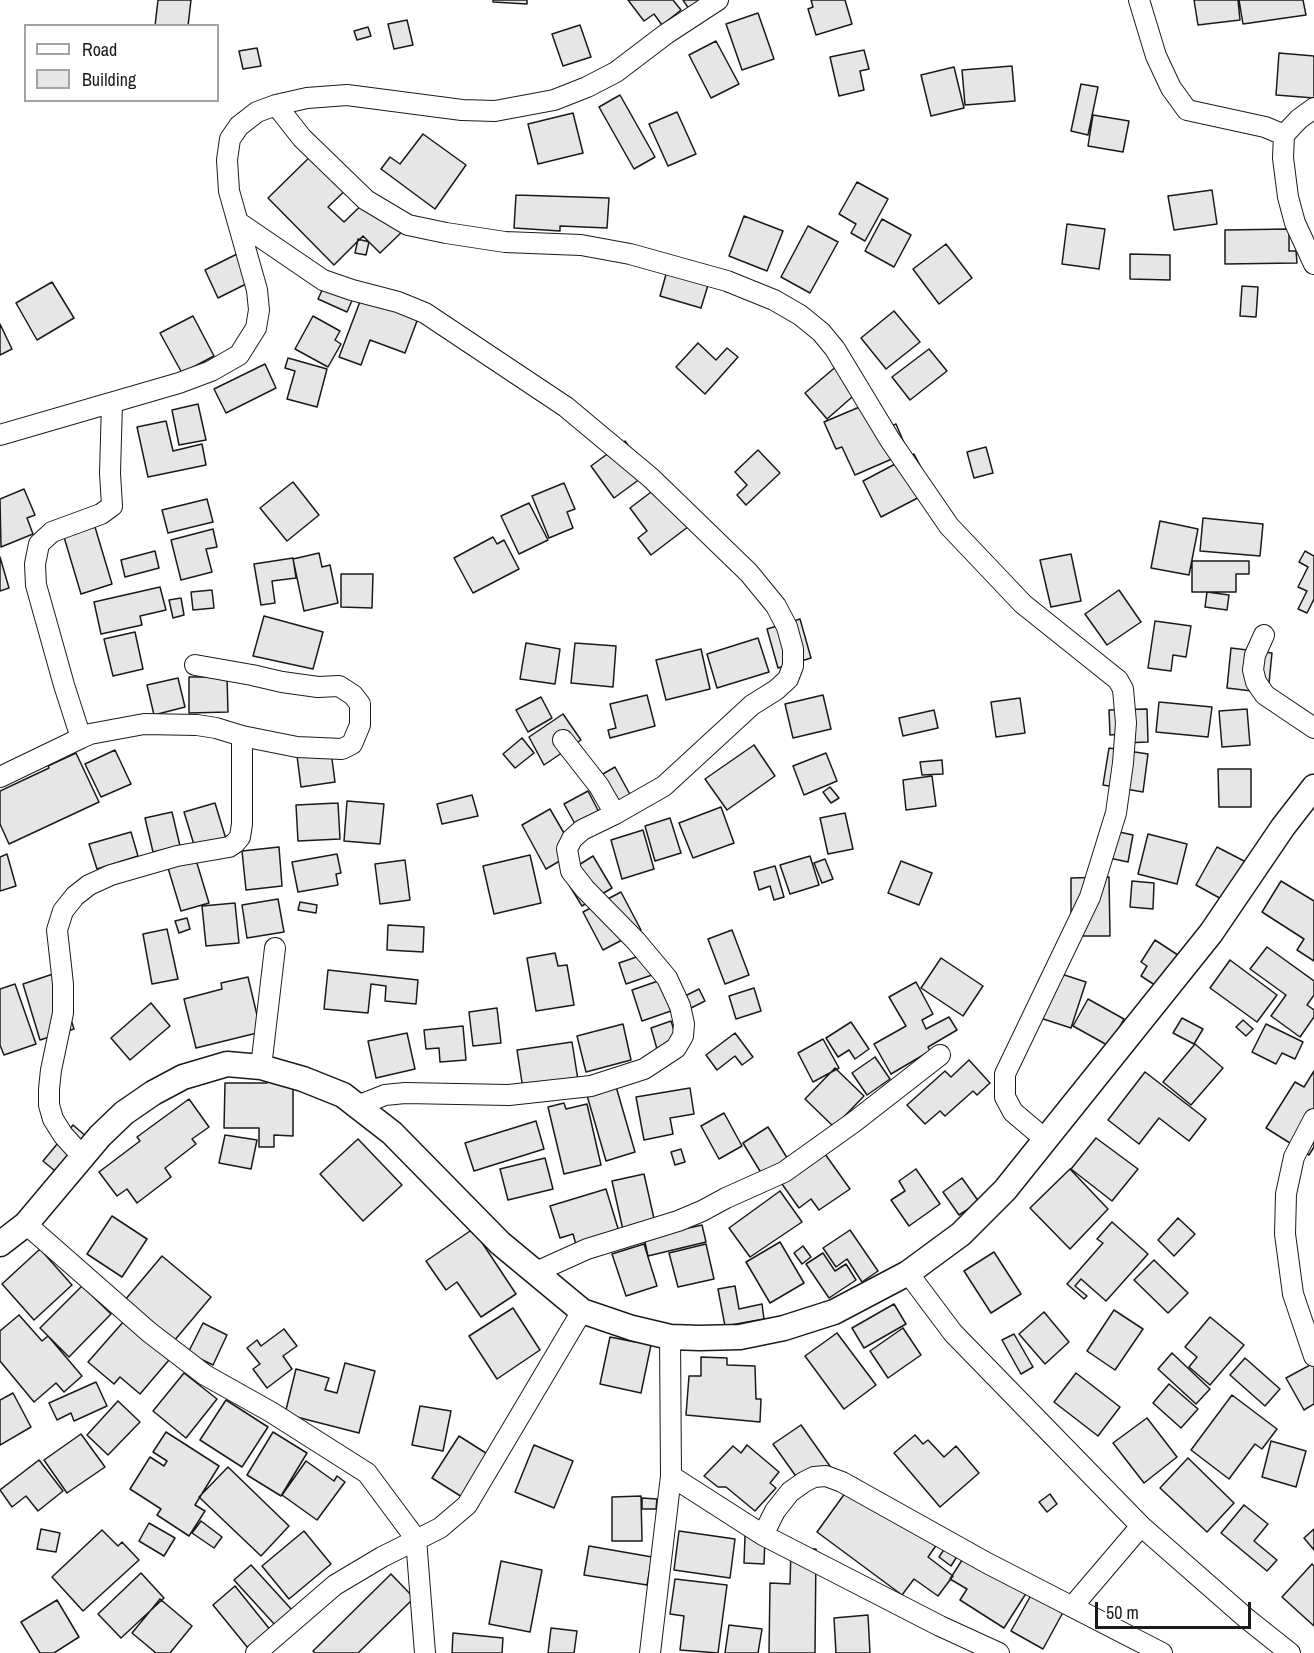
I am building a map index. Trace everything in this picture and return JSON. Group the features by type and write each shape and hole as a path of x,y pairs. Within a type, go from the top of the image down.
{"street":[{"path":"0,435 179,383 211,371 239,355 256,328 259,310 256,290 229,191 227,160 230,139 239,126 257,112 307,98 347,95 462,110 495,111 554,100 616,72 693,15 718,0"},
{"path":"1139,0 1156,56 1171,88 1187,110 1265,127 1284,135"},
{"path":"276,105 302,138 366,200 408,225 505,242 581,245 630,254 727,281 774,300 800,315 821,332 835,349 890,440 949,526 1023,604 1118,680 1124,690 1126,723 1124,763 1116,813 1090,897 1021,1038 1005,1074 1003,1086 1005,1097 1013,1112 1046,1140"},
{"path":"1314,108 1299,119 1284,135 1283,158 1288,197 1295,223 1314,264"},
{"path":"238,222 323,280 398,302 425,313 566,407 651,478 749,573 776,606 787,627 793,649 793,666 788,679 776,690 745,711 664,786 582,830 572,839 567,849 572,871 585,889 636,941 667,978 680,1006 684,1024 683,1036 676,1048 644,1069 591,1086 509,1095 405,1093 385,1095 357,1106"},
{"path":"81,738 36,585 35,564 39,544 52,532 101,514 112,506 110,473 112,403"},
{"path":"1264,635 1255,656 1253,670 1256,682 1265,695 1314,728"},
{"path":"0,777 90,734 144,724 197,724 297,747 342,749 352,744 356,738 360,725 360,704 353,695 339,686 318,687 282,682 195,665"},
{"path":"82,1156 58,1127 49,1106 51,1070 63,1013 63,984 57,930 63,911 75,896 90,885 111,876 177,856 229,847 235,843 240,837 242,824 242,736"},
{"path":"563,740 599,786 615,814"},
{"path":"0,1244 27,1224 82,1156 124,1113 153,1093 183,1077 227,1064 261,1067 303,1079 343,1095 392,1133 500,1243 582,1311 633,1328 670,1337 740,1337 784,1328 834,1312 909,1274 961,1234 1005,1190 1211,933 1283,827 1313,789"},
{"path":"261,1067 275,948"},
{"path":"536,1272 587,1249 686,1217 784,1172 854,1122 940,1055"},
{"path":"1314,1119 1294,1157 1286,1194 1285,1234 1293,1294 1314,1356"},
{"path":"27,1224 149,1332 205,1375 271,1412 367,1473 416,1539 425,1653"},
{"path":"909,1274 953,1333 1142,1526 1245,1618 1290,1653"},
{"path":"256,1653 334,1585 382,1557 440,1528 467,1505 582,1311"},
{"path":"650,1653 671,1476 670,1337"},
{"path":"671,1476 763,1535 940,1626 999,1653"},
{"path":"763,1535 775,1512 790,1492 814,1477 826,1476 842,1482 987,1563 1162,1653"},
{"path":"1072,1607 1142,1526"}],"building":[{"path":"158,0 191,0 188,24 155,24"},
{"path":"493,0 527,0 527,4 493,2"},
{"path":"628,0 673,0 681,10 662,25 654,14 644,21"},
{"path":"683,0 701,0 689,9"},
{"path":"811,0 845,0 852,24 816,35 808,9 813,7"},
{"path":"1194,0 1238,0 1240,20 1198,25"},
{"path":"1239,0 1303,0 1306,15 1243,24"},
{"path":"758,13 774,59 742,70 726,24"},
{"path":"407,20 413,45 394,49 388,24"},
{"path":"580,25 591,57 563,66 552,34"},
{"path":"368,27 371,36 357,40 354,31"},
{"path":"716,41 739,84 711,98 689,55"},
{"path":"257,48 261,66 243,69 239,51"},
{"path":"864,50 869,69 860,71 864,90 839,96 830,57"},
{"path":"1279,53 1314,56 1314,98 1276,95"},
{"path":"1012,66 1015,101 965,105 962,70"},
{"path":"954,67 964,108 931,116 921,75"},
{"path":"1081,84 1098,87 1088,135 1071,131"},
{"path":"620,95 655,157 634,169 599,107"},
{"path":"677,112 696,154 668,166 649,124"},
{"path":"573,113 583,153 538,164 528,124"},
{"path":"1093,115 1129,121 1123,152 1088,146"},
{"path":"423,134 466,165 435,209 381,169 390,157 400,164"},
{"path":"320,147 354,182 328,207 344,222 373,194 406,228 380,253 363,236 334,265 268,198"},
{"path":"857,182 888,199 865,241 851,233 856,224 839,214"},
{"path":"1212,190 1217,224 1174,230 1168,196"},
{"path":"516,195 609,198 607,228 560,226 560,231 514,228"},
{"path":"744,216 783,231 767,271 729,256"},
{"path":"882,219 911,235 894,267 865,251"},
{"path":"1067,224 1105,229 1099,269 1062,264"},
{"path":"808,226 838,242 810,293 781,277"},
{"path":"1289,229 1289,251 1296,251 1297,263 1225,264 1225,230"},
{"path":"358,239 369,242 366,255 355,253"},
{"path":"946,244 972,278 939,304 913,269"},
{"path":"245,250 258,278 218,298 205,270"},
{"path":"1130,254 1170,255 1170,280 1130,279"},
{"path":"670,260 712,272 701,308 660,296"},
{"path":"329,275 358,287 347,312 318,299"},
{"path":"52,282 74,318 37,340 16,303"},
{"path":"1242,286 1258,287 1256,317 1240,316"},
{"path":"364,291 420,313 405,353 370,340 361,365 339,357"},
{"path":"894,311 920,342 886,369 861,338"},
{"path":"193,316 214,356 182,373 160,333"},
{"path":"313,316 340,331 335,340 341,344 328,367 295,349"},
{"path":"0,324 12,349 0,355"},
{"path":"698,343 716,360 727,348 738,357 705,394 676,367"},
{"path":"929,349 947,371 910,400 892,377"},
{"path":"288,358 327,369 317,407 287,399 295,371 285,368"},
{"path":"845,359 867,384 827,419 805,393"},
{"path":"265,364 276,388 226,413 214,389"},
{"path":"876,400 888,427 896,424 908,452 855,475 842,447 836,449 824,422"},
{"path":"198,404 206,440 179,445 172,410"},
{"path":"166,421 173,451 202,444 206,465 148,477 137,427"},
{"path":"625,441 648,473 614,498 591,466"},
{"path":"986,447 993,473 974,478 967,452"},
{"path":"758,450 780,473 746,505 737,495 747,485 735,472"},
{"path":"914,454 933,490 881,517 863,481"},
{"path":"667,480 697,520 651,555 638,538 647,531 630,508"},
{"path":"293,482 319,515 287,541 260,508"},
{"path":"564,483 575,509 567,512 573,528 549,538 532,496"},
{"path":"24,489 35,515 27,518 33,534 1,547 0,499"},
{"path":"207,499 213,522 168,533 162,510"},
{"path":"529,503 548,540 519,554 501,516"},
{"path":"1203,518 1263,524 1260,556 1200,551"},
{"path":"1160,521 1198,529 1189,575 1151,568"},
{"path":"95,527 112,584 81,594 64,537"},
{"path":"213,529 217,547 206,549 212,572 181,580 171,540"},
{"path":"493,537 497,544 504,540 519,569 473,593 454,558"},
{"path":"155,551 159,568 125,577 121,560"},
{"path":"1305,551 1314,556 1314,599 1307,613 1298,609 1307,591 1298,587 1308,567 1299,562"},
{"path":"319,553 322,567 330,565 338,603 304,611 293,559"},
{"path":"1071,554 1081,601 1051,607 1040,560"},
{"path":"0,557 9,588 0,591"},
{"path":"293,558 296,578 272,581 275,603 261,605 254,564"},
{"path":"1192,561 1249,561 1249,574 1236,574 1236,592 1192,592"},
{"path":"341,574 373,574 372,608 341,607"},
{"path":"160,587 166,610 140,616 142,625 101,634 94,602"},
{"path":"212,590 214,608 193,610 191,592"},
{"path":"1119,590 1141,622 1107,645 1085,614"},
{"path":"1207,592 1229,595 1227,610 1205,607"},
{"path":"181,598 184,615 173,618 169,600"},
{"path":"264,616 323,632 313,669 253,656"},
{"path":"800,619 811,658 778,668 767,629"},
{"path":"1155,621 1191,626 1186,657 1173,655 1171,671 1148,668"},
{"path":"135,632 143,669 113,676 104,639"},
{"path":"758,638 769,672 717,688 707,654"},
{"path":"526,643 560,649 555,684 520,679"},
{"path":"575,643 616,646 613,687 571,683"},
{"path":"1231,648 1272,653 1268,693 1227,688"},
{"path":"701,649 710,689 666,700 656,660"},
{"path":"189,677 227,677 228,712 189,713"},
{"path":"178,678 185,707 154,715 147,685"},
{"path":"647,695 655,726 610,738 608,730 616,728 610,704"},
{"path":"823,695 831,729 793,738 785,704"},
{"path":"541,697 552,718 528,732 516,710"},
{"path":"1020,698 1025,733 996,737 991,702"},
{"path":"1159,702 1212,707 1208,737 1156,732"},
{"path":"1147,709 1148,742 1123,743 1123,734 1110,735 1109,710"},
{"path":"1247,709 1250,745 1222,747 1219,711"},
{"path":"934,710 938,728 903,736 899,718"},
{"path":"563,714 581,740 544,765 529,737"},
{"path":"522,738 534,753 515,768 503,754"},
{"path":"330,744 335,782 301,787 296,748"},
{"path":"754,745 775,776 727,810 705,779"},
{"path":"1109,748 1148,754 1143,792 1103,785"},
{"path":"115,750 131,784 101,797 85,764"},
{"path":"76,753 99,802 9,844 0,824 0,791"},
{"path":"826,753 837,781 804,795 793,766"},
{"path":"942,760 943,774 922,775 920,762"},
{"path":"615,767 638,809 612,823 589,782"},
{"path":"1218,769 1251,769 1251,807 1219,807"},
{"path":"932,776 936,806 906,810 903,780"},
{"path":"830,787 839,798 831,803 823,792"},
{"path":"588,791 603,820 580,833 564,804"},
{"path":"472,795 478,816 442,824 437,804"},
{"path":"347,801 384,804 380,844 344,841"},
{"path":"215,803 226,839 195,848 184,812"},
{"path":"338,803 340,839 298,841 296,805"},
{"path":"721,807 734,843 693,858 679,823"},
{"path":"550,809 575,852 546,869 522,825"},
{"path":"172,812 180,846 153,852 145,818"},
{"path":"845,813 853,849 828,854 820,818"},
{"path":"670,818 681,853 655,861 645,826"},
{"path":"1101,828 1133,835 1128,862 1095,855"},
{"path":"643,830 654,869 622,879 611,840"},
{"path":"131,832 138,856 97,869 89,844"},
{"path":"1148,834 1187,844 1177,884 1138,874"},
{"path":"279,847 282,886 246,890 242,851"},
{"path":"1217,847 1246,862 1225,901 1196,885"},
{"path":"7,854 16,886 0,891 0,857"},
{"path":"337,854 341,873 336,874 338,885 298,892 292,862"},
{"path":"530,855 541,903 494,914 483,866"},
{"path":"593,856 612,888 582,906 563,875"},
{"path":"810,856 819,885 790,894 780,865"},
{"path":"825,859 833,879 822,883 814,863"},
{"path":"196,860 209,903 181,911 168,868"},
{"path":"405,860 410,900 380,904 375,864"},
{"path":"901,861 932,873 919,905 888,893"},
{"path":"775,866 784,897 774,900 770,886 759,890 754,872"},
{"path":"1109,877 1110,936 1071,936 1071,878"},
{"path":"1132,881 1154,883 1153,909 1130,907"},
{"path":"1281,881 1314,901 1314,961 1297,950 1304,939 1262,912"},
{"path":"621,892 641,930 603,950 583,912"},
{"path":"278,899 284,932 247,938 242,905"},
{"path":"300,902 317,905 316,913 298,910"},
{"path":"235,903 239,943 206,946 202,906"},
{"path":"187,918 190,929 179,933 175,921"},
{"path":"388,925 424,927 423,952 387,950"},
{"path":"167,929 178,979 152,984 143,934"},
{"path":"732,930 749,975 725,984 708,939"},
{"path":"1155,940 1184,959 1164,991 1141,976 1147,966 1141,962"},
{"path":"1267,947 1314,981 1314,995 1307,1005 1314,1010 1314,1017 1300,1037 1271,1016 1286,995 1250,969"},
{"path":"555,953 558,966 567,965 574,1005 536,1011 527,958"},
{"path":"645,954 652,975 626,984 619,963"},
{"path":"941,958 983,986 963,1016 921,988"},
{"path":"1230,960 1277,995 1257,1022 1210,988"},
{"path":"328,970 418,980 416,1004 385,1001 386,986 371,984 368,1013 324,1009"},
{"path":"1049,970 1086,982 1071,1028 1034,1016"},
{"path":"56,973 74,1029 40,1040 23,984"},
{"path":"248,977 261,1032 196,1048 184,999 222,989 221,983"},
{"path":"661,980 671,1011 642,1021 632,990"},
{"path":"916,982 933,1014 922,1020 926,1029 949,1017 957,1030 928,1047 930,1051 891,1074 874,1044 906,1026 889,997"},
{"path":"15,984 36,1044 4,1055 0,1045 0,989"},
{"path":"754,988 761,1011 736,1019 729,996"},
{"path":"699,989 705,1001 687,1010 681,998"},
{"path":"1088,999 1124,1019 1109,1046 1073,1026"},
{"path":"151,1003 170,1026 130,1060 111,1038"},
{"path":"497,1008 501,1043 473,1046 469,1012"},
{"path":"1182,1018 1203,1029 1194,1044 1173,1033"},
{"path":"1243,1020 1253,1029 1246,1036 1236,1027"},
{"path":"671,1021 680,1049 659,1056 651,1028"},
{"path":"851,1022 869,1049 855,1059 849,1050 838,1057 826,1038"},
{"path":"623,1024 631,1060 586,1072 577,1036"},
{"path":"1266,1024 1303,1042 1295,1059 1282,1053 1276,1064 1252,1052"},
{"path":"463,1026 466,1060 440,1062 439,1048 426,1049 424,1030"},
{"path":"407,1033 415,1069 376,1078 368,1041"},
{"path":"735,1033 753,1057 742,1065 735,1056 717,1070 706,1055"},
{"path":"823,1039 839,1068 813,1082 798,1053"},
{"path":"572,1042 578,1080 523,1089 517,1050"},
{"path":"1195,1044 1223,1068 1191,1105 1163,1082"},
{"path":"875,1057 890,1079 867,1095 852,1073"},
{"path":"969,1060 990,1083 977,1095 973,1091 945,1116 940,1111 925,1124 907,1105 945,1071 951,1077"},
{"path":"835,1068 864,1096 834,1127 805,1099"},
{"path":"1314,1071 1314,1147 1309,1155 1266,1128 1295,1082 1304,1087"},
{"path":"1145,1072 1206,1119 1189,1141 1159,1118 1139,1144 1108,1120"},
{"path":"267,1079 293,1080 293,1136 274,1135 274,1147 259,1147 259,1128 224,1128 225,1083 267,1083"},
{"path":"615,1083 635,1152 606,1161 586,1092"},
{"path":"690,1088 694,1114 670,1118 673,1134 644,1140 636,1097"},
{"path":"189,1099 209,1127 192,1139 196,1144 165,1168 171,1177 137,1203 127,1189 117,1196 99,1172 140,1141 137,1137"},
{"path":"564,1103 566,1109 587,1104 601,1165 564,1174 548,1107"},
{"path":"724,1113 742,1146 719,1159 701,1126"},
{"path":"536,1121 544,1149 474,1171 465,1143"},
{"path":"73,1125 95,1144 66,1180 43,1161"},
{"path":"768,1127 789,1161 763,1176 743,1143"},
{"path":"225,1135 257,1140 251,1169 219,1163"},
{"path":"1096,1138 1138,1169 1112,1201 1071,1169"},
{"path":"358,1139 402,1185 363,1221 320,1174"},
{"path":"681,1149 685,1162 675,1165 671,1152"},
{"path":"825,1154 850,1189 819,1210 811,1199 799,1208 782,1184"},
{"path":"545,1158 553,1189 508,1200 500,1169"},
{"path":"916,1169 940,1204 909,1226 891,1200 905,1191 899,1181"},
{"path":"1070,1169 1108,1209 1070,1249 1030,1208"},
{"path":"644,1174 655,1223 623,1230 612,1181"},
{"path":"962,1178 979,1202 959,1215 943,1192"},
{"path":"606,1189 620,1235 577,1248 573,1234 560,1238 550,1206"},
{"path":"780,1191 802,1222 750,1257 729,1228"},
{"path":"112,1216 147,1239 122,1277 87,1254"},
{"path":"1178,1218 1195,1234 1174,1256 1158,1240"},
{"path":"1112,1222 1148,1254 1106,1301 1081,1279 1075,1286 1087,1296 1084,1299 1067,1284 1103,1243 1097,1239"},
{"path":"702,1225 706,1242 648,1256 644,1238"},
{"path":"473,1229 516,1294 481,1317 457,1282 446,1290 426,1261"},
{"path":"850,1230 878,1271 862,1282 847,1259 836,1267 823,1248"},
{"path":"780,1242 804,1283 770,1303 746,1262"},
{"path":"644,1244 657,1286 626,1296 612,1254"},
{"path":"706,1244 714,1279 678,1287 669,1253"},
{"path":"803,1246 811,1257 802,1264 794,1253"},
{"path":"40,1249 72,1285 34,1320 2,1284"},
{"path":"994,1252 1021,1294 991,1313 964,1271"},
{"path":"823,1253 835,1271 846,1264 856,1280 829,1298 806,1264"},
{"path":"162,1256 211,1297 174,1341 125,1300"},
{"path":"1154,1260 1188,1293 1168,1313 1134,1280"},
{"path":"82,1286 111,1314 69,1357 40,1328"},
{"path":"735,1286 739,1309 762,1304 764,1319 725,1326 718,1289"},
{"path":"894,1304 906,1324 864,1348 852,1328"},
{"path":"513,1308 540,1350 497,1379 469,1336"},
{"path":"1114,1310 1143,1329 1115,1370 1087,1351"},
{"path":"1044,1312 1069,1342 1045,1364 1019,1334"},
{"path":"19,1315 42,1341 48,1336 82,1376 64,1392 56,1383 34,1402 0,1361 0,1331"},
{"path":"1210,1317 1244,1345 1210,1385 1189,1367 1197,1357 1185,1347"},
{"path":"124,1321 169,1360 140,1394 120,1377 114,1384 88,1362"},
{"path":"203,1323 227,1335 213,1365 188,1353"},
{"path":"903,1328 921,1355 888,1378 870,1351"},
{"path":"284,1329 297,1346 283,1356 292,1369 267,1388 253,1369 260,1364 247,1348 257,1340 261,1346"},
{"path":"837,1333 876,1385 844,1409 805,1356"},
{"path":"1014,1334 1033,1367 1021,1374 1002,1340"},
{"path":"610,1337 635,1342 636,1337 652,1340 641,1393 600,1384"},
{"path":"1172,1353 1210,1389 1196,1404 1158,1369"},
{"path":"701,1357 727,1358 727,1365 755,1366 756,1399 761,1399 760,1422 686,1415 689,1376 701,1376"},
{"path":"1245,1358 1280,1389 1265,1406 1230,1375"},
{"path":"345,1363 375,1371 359,1433 285,1414 296,1369 329,1378 325,1390 337,1393"},
{"path":"1314,1363 1314,1404 1304,1410 1286,1378"},
{"path":"184,1373 217,1399 186,1438 153,1411"},
{"path":"1076,1373 1120,1407 1098,1436 1054,1402"},
{"path":"96,1382 107,1406 74,1421 71,1413 57,1420 49,1403"},
{"path":"1169,1384 1198,1409 1181,1428 1153,1403"},
{"path":"13,1393 31,1427 0,1445 0,1400"},
{"path":"1232,1395 1277,1429 1262,1449 1255,1444 1229,1479 1191,1450"},
{"path":"226,1400 268,1427 242,1467 200,1440"},
{"path":"118,1401 140,1422 108,1455 87,1435"},
{"path":"420,1406 451,1411 443,1451 412,1445"},
{"path":"1147,1418 1177,1457 1144,1483 1113,1443"},
{"path":"801,1425 832,1469 805,1489 773,1444"},
{"path":"166,1432 219,1466 195,1505 205,1511 189,1536 157,1515 161,1509 130,1489 150,1457 164,1466 167,1461 153,1452"},
{"path":"273,1432 307,1453 281,1496 247,1475"},
{"path":"81,1434 105,1467 67,1493 44,1460"},
{"path":"915,1435 923,1444 928,1440 944,1457 956,1446 979,1473 940,1507 894,1453"},
{"path":"459,1436 489,1455 462,1497 432,1478"},
{"path":"1271,1441 1306,1451 1296,1487 1262,1477"},
{"path":"534,1445 573,1461 554,1508 515,1492"},
{"path":"747,1445 779,1472 770,1483 776,1488 755,1511 726,1487 718,1487 704,1476 733,1446 741,1453"},
{"path":"1188,1458 1234,1503 1207,1532 1160,1488"},
{"path":"39,1460 63,1491 38,1511 26,1496 12,1507 0,1490"},
{"path":"306,1461 334,1481 337,1476 345,1482 317,1520 282,1495"},
{"path":"228,1467 289,1526 261,1556 199,1497"},
{"path":"856,1478 940,1540 928,1557 953,1576 938,1596 914,1579 902,1595 817,1532"},
{"path":"1050,1494 1057,1504 1047,1512 1039,1502"},
{"path":"641,1496 642,1541 612,1541 612,1497"},
{"path":"642,1498 657,1499 656,1509 642,1509"},
{"path":"1244,1505 1268,1524 1254,1541 1277,1560 1267,1571 1221,1533"},
{"path":"201,1521 222,1537 214,1548 192,1533"},
{"path":"149,1523 175,1538 164,1556 139,1541"},
{"path":"41,1529 60,1533 56,1552 37,1549"},
{"path":"1314,1529 1314,1550 1304,1538"},
{"path":"102,1530 118,1546 122,1542 139,1560 83,1611 52,1577"},
{"path":"304,1531 331,1564 289,1599 262,1566"},
{"path":"679,1531 735,1539 730,1578 674,1570"},
{"path":"745,1536 765,1537 764,1564 744,1563"},
{"path":"951,1539 963,1547 951,1566 939,1557"},
{"path":"589,1546 652,1557 647,1585 584,1575"},
{"path":"971,1546 1032,1584 1004,1628 960,1600 967,1589 950,1579"},
{"path":"791,1549 816,1549 815,1653 769,1653 770,1583 790,1584"},
{"path":"501,1561 542,1570 530,1632 489,1624"},
{"path":"1312,1564 1314,1566 1314,1626 1282,1597"},
{"path":"251,1565 293,1611 276,1626 234,1580"},
{"path":"141,1573 164,1598 121,1638 98,1614"},
{"path":"391,1574 414,1598 358,1653 315,1653 313,1651"},
{"path":"675,1579 727,1585 718,1653 680,1650 684,1616 670,1614"},
{"path":"235,1586 276,1637 252,1653 213,1605"},
{"path":"1035,1588 1067,1605 1043,1649 1011,1631"},
{"path":"160,1599 192,1626 170,1653 156,1653 132,1633"},
{"path":"57,1600 79,1637 54,1653 40,1653 21,1622"},
{"path":"868,1615 870,1653 836,1653 834,1618"},
{"path":"729,1625 762,1629 758,1653 725,1653"},
{"path":"551,1628 577,1631 574,1653 548,1653"},
{"path":"453,1633 503,1638 502,1653 452,1653"}]}
